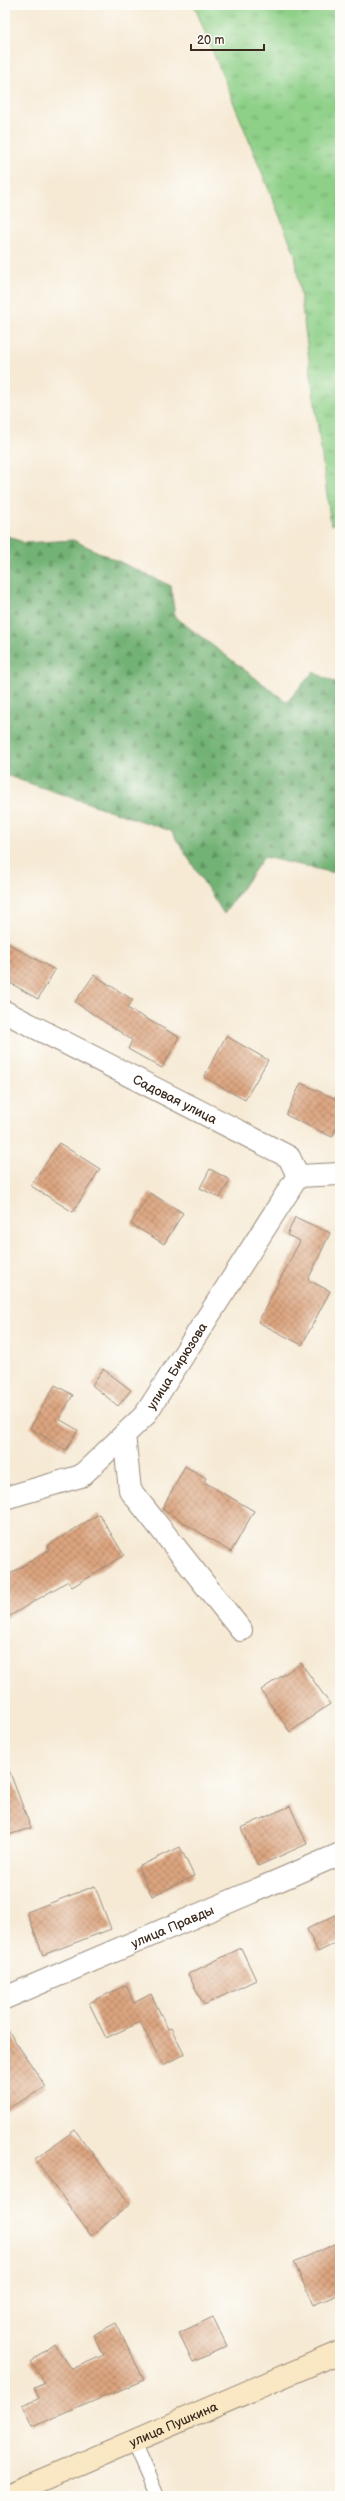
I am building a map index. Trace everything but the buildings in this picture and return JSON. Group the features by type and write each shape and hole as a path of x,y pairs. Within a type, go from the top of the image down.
{"main road":[{"name":"улица Пушкина","path":"6,2496 340,2352"}],"street":[{"name":"Садовая улица","path":"5,1012 289,1157 298,1176"},
{"path":"298,1176 340,1174"},
{"name":"улица Бирюзова","path":"5,1498 81,1476 145,1415 298,1176"},
{"path":"124,1435 130,1490 241,1630"},
{"name":"улица Правды","path":"5,1998 340,1854"}],"lane":[{"path":"133,2442 157,2496"}],"green space":[{"path":"194,5 340,5 340,522 331,525 295,254"},
{"path":"5,535 25,543 73,540 171,586 175,617 287,702 313,672 340,685 340,874 264,857 224,914 171,831 5,775"}]}
